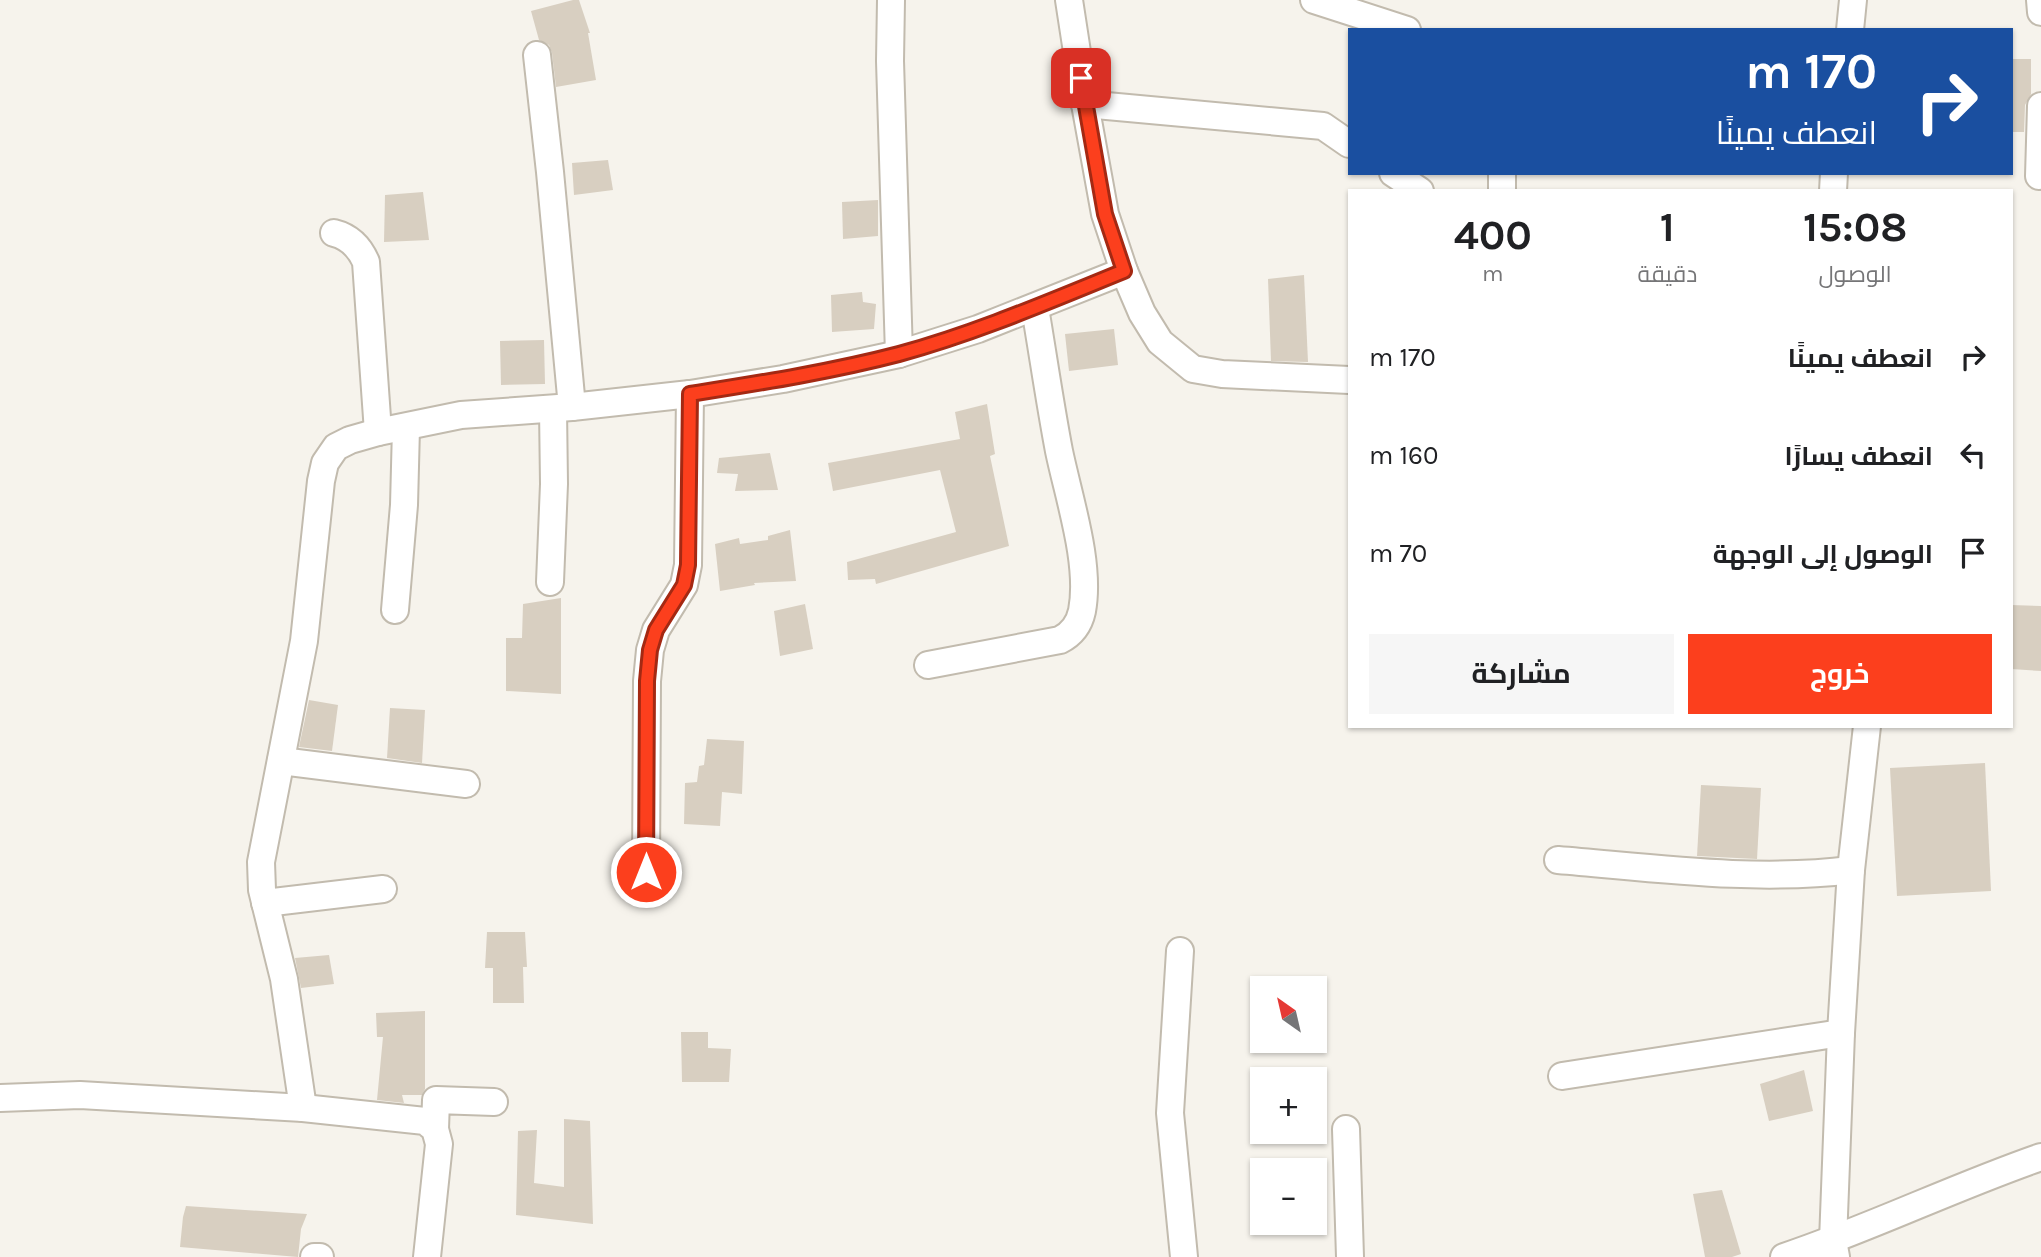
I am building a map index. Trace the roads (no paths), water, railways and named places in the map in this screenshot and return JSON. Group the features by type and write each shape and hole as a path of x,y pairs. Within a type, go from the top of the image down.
{"street":[{"path":"891,0 890,61 899,354"},
{"path":"1069,0 1105,214 1124,271 1142,313 1160,342 1193,369 1222,374 1348,380"},
{"path":"1314,0 1401,28"},
{"path":"1850,28 1853,0"},
{"path":"2040,0 2041,12"},
{"path":"537,55 550,172 563,408 554,484 550,582"},
{"path":"1085,104 1323,126 1348,143"},
{"path":"2039,176 2041,106"},
{"path":"1397,175 1417,189"},
{"path":"334,233 344,235 356,246 366,262 378,432"},
{"path":"303,1108 284,979 262,890 261,862 304,641 321,481 325,463 336,447 378,432 461,415 563,408 690,394 783,379 899,354 978,329 1124,271"},
{"path":"929,665 1059,640 1068,635 1079,622 1084,594 1081,552 1059,449 1034,307"},
{"path":"646,872 647,681 650,650 656,630 684,585 688,565 690,394"},
{"path":"395,610 404,505 406,428"},
{"path":"1835,1249 1841,1033 1851,870 1867,728"},
{"path":"281,761 466,784"},
{"path":"1558,860 1734,874 1824,874 1851,870"},
{"path":"265,903 383,889"},
{"path":"1180,951 1170,1113 1184,1257"},
{"path":"1562,1076 1841,1033"},
{"path":"0,1098 80,1095 303,1108 415,1119 425,1121 435,1129"},
{"path":"426,1257 439,1144 435,1129 436,1100 494,1102"},
{"path":"1346,1129 1350,1257"},
{"path":"1784,1257 1835,1249 1996,1173 2041,1157"},
{"path":"314,1256 320,1257"}]}
